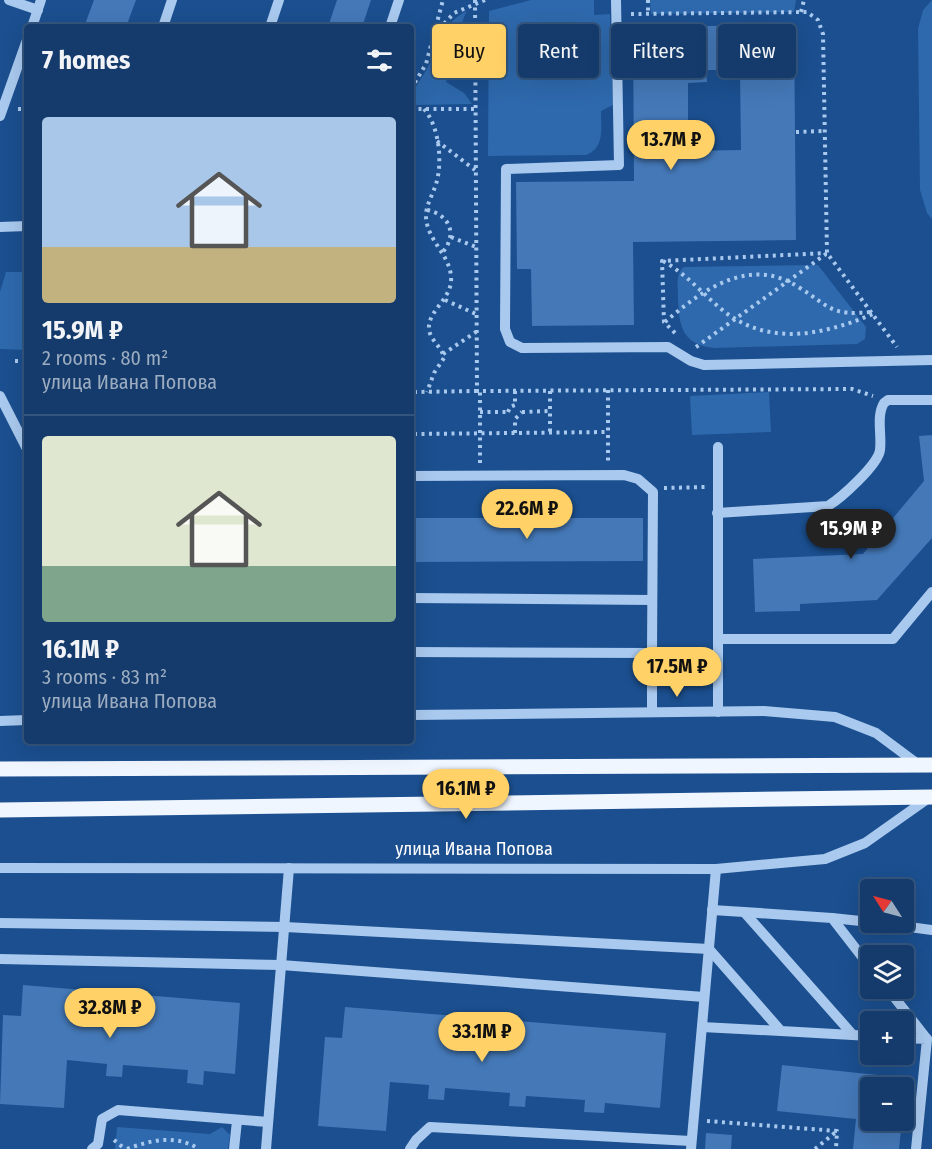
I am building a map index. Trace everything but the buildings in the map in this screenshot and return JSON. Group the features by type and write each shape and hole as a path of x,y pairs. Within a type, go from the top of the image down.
{"main road":[{"path":"0,769 926,766"},
{"name":"улица Ивана Попова","path":"0,810 931,797"}],"street":[{"path":"9,0 40,5 33,24"},
{"path":"164,24 172,0"},
{"path":"271,24 279,0"},
{"path":"391,24 399,0"},
{"path":"616,0 619,165 506,169 505,329 510,342 522,348 668,347 691,362 704,365 932,360"},
{"path":"0,116 24,57"},
{"path":"0,227 24,226"},
{"path":"0,396 24,443"},
{"path":"717,513 818,509 834,502 877,460 884,403 888,400 932,400"},
{"path":"718,447 718,711"},
{"path":"414,476 609,475 638,479 649,488 653,492 652,712"},
{"path":"718,639 893,639 932,592"},
{"path":"414,598 652,600"},
{"path":"414,652 652,653"},
{"path":"414,715 764,711 835,717 876,733 926,766"},
{"path":"0,721 24,720"},
{"name":"улица Ивана Попова","path":"0,868 716,869 825,859 864,843 931,797"},
{"path":"266,1149 289,868"},
{"path":"410,1149 430,1127 691,1145 716,869"},
{"path":"712,910 860,921"},
{"path":"744,912 853,1035"},
{"path":"832,918 860,954"},
{"path":"0,923 285,927 709,950 781,1031"},
{"path":"914,928 932,930"},
{"path":"0,959 281,965 704,997"},
{"path":"896,999 927,1039 916,1149"},
{"path":"702,1027 860,1035"},
{"path":"914,1038 927,1039"},
{"path":"92,1149 98,1144 102,1119 118,1110 268,1122"},
{"path":"234,1149 237,1120"}],"path":[{"path":"439,24 443,0"},
{"path":"445,24 454,13 474,1 485,0"},
{"path":"648,0 648,14"},
{"path":"801,12 804,0"},
{"path":"474,1 476,332 480,476"},
{"path":"616,14 807,12 818,20 823,34 827,253 900,351 889,352"},
{"path":"414,84 426,64 432,47"},
{"path":"414,109 475,109"},
{"path":"424,109 433,122 437,140 437,180 427,210 429,231 449,267 451,277 450,289 431,318 429,327 431,337 444,354 443,361 434,373 427,392"},
{"path":"796,132 824,131"},
{"path":"437,140 475,170"},
{"path":"427,210 437,212 451,227 452,237 448,247 441,254"},
{"path":"452,237 476,247"},
{"path":"662,261 827,253"},
{"path":"698,354 692,351 827,253"},
{"path":"662,261 680,270 735,320 767,333 793,336 825,331 872,313"},
{"path":"662,261 664,322 678,336"},
{"path":"664,322 702,291 737,276 765,274 789,281 815,300 840,313 872,313"},
{"path":"444,300 476,314"},
{"path":"444,354 476,332"},
{"path":"15,361 24,361"},
{"path":"414,392 852,389 862,391 884,403"},
{"path":"608,390 609,475"},
{"path":"515,391 515,405 522,412"},
{"path":"550,391 550,433"},
{"path":"508,412 510,407 515,405"},
{"path":"515,433 515,419 522,412 550,411"},
{"path":"480,412 508,412"},
{"path":"508,412 510,417 515,419"},
{"path":"414,434 608,432"},
{"path":"649,488 718,488"},
{"path":"694,1120 837,1131"},
{"path":"815,1149 837,1131"},
{"path":"836,1149 837,1131"},
{"path":"112,1138 126,1149 153,1139 187,1141 199,1149"}],"shaded area":[{"path":"531,0 594,0 594,15 610,14 613,105 601,111 601,137 592,152 586,155 488,156 489,78 506,78 506,24 489,24 489,11"},
{"path":"650,0 796,0 794,12 651,14"},
{"path":"932,0 932,219 927,213 920,190 918,29 923,10"},
{"path":"467,11 462,24 450,24"},
{"path":"432,58 432,78 448,78 446,82 464,93 472,104 414,105 414,92"},
{"path":"818,265 866,327 865,339 857,344 715,348 695,343 684,332 679,308 678,277 684,267"},
{"path":"6,272 24,272 24,350 0,349 0,292"},
{"path":"769,392 771,432 692,435 690,396"},
{"path":"117,1127 210,1134 222,1127 230,1135 228,1149 115,1149"}]}
